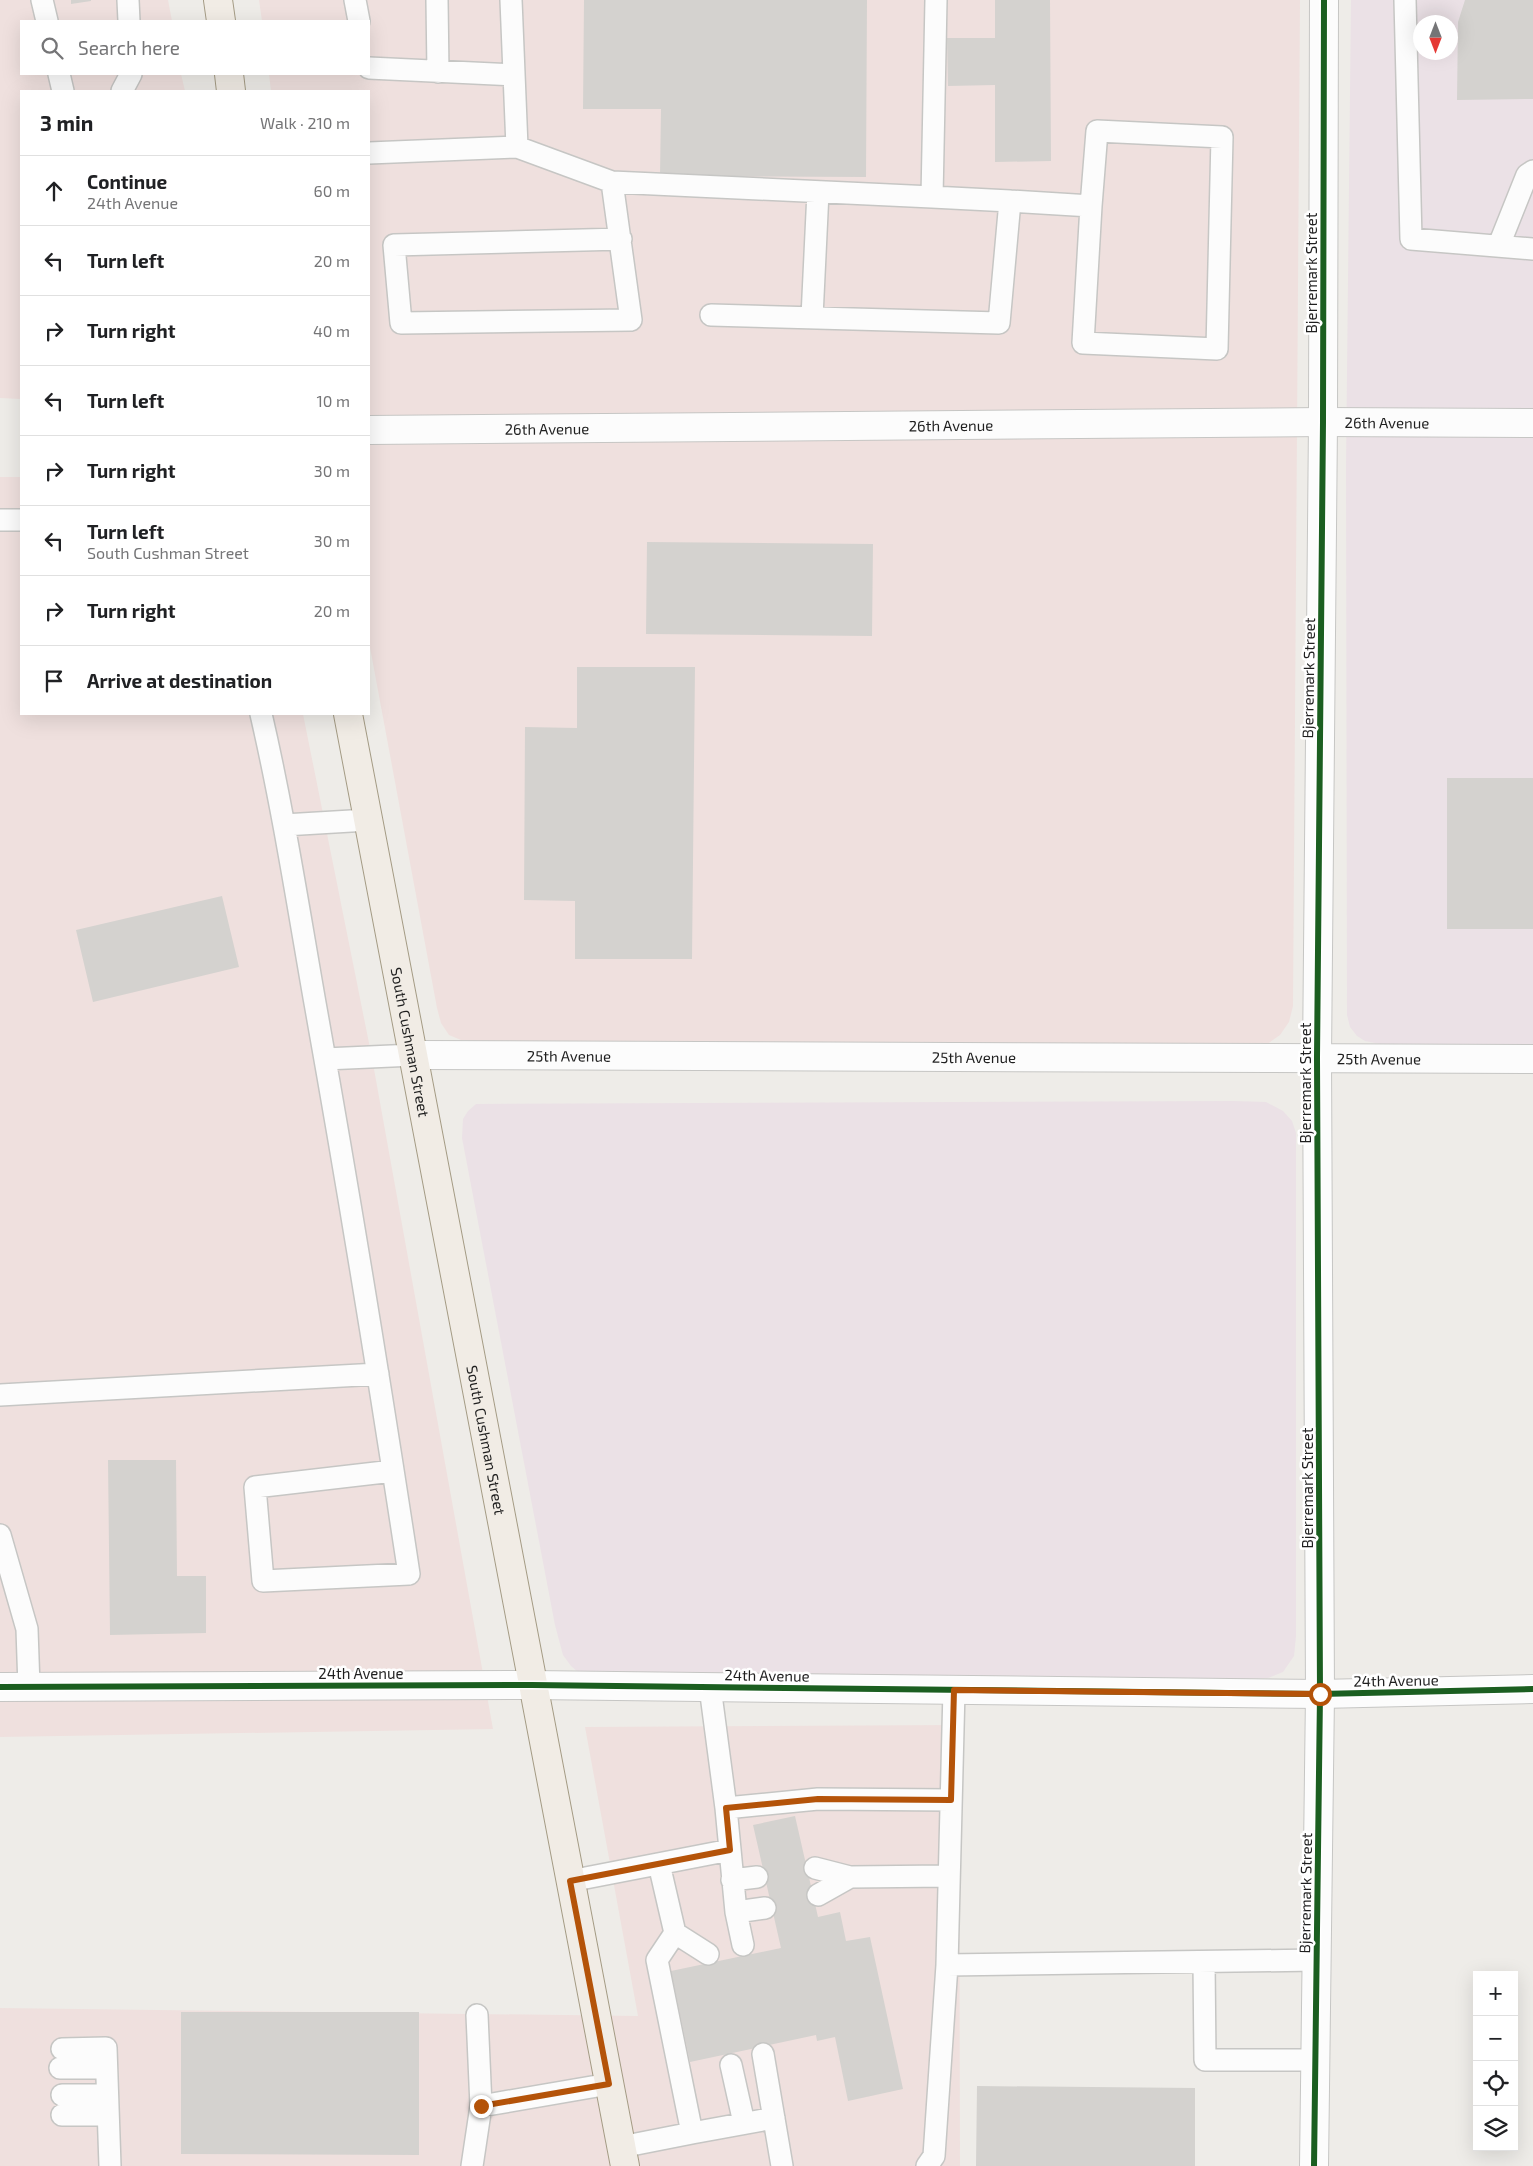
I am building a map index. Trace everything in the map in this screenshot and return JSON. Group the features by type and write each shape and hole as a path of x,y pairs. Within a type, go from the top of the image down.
{"main road":[{"path":"218,0 221,20"},
{"path":"229,75 231,90"},
{"name":"South Cushman Street","path":"348,715 623,2156"}],"street":[{"name":"Bjerremark Street","path":"1314,2166 1320,1694 1317,1058 1323,422 1324,0"},
{"name":"26th Avenue","path":"370,430 1323,422 1533,423"},
{"name":"25th Avenue","path":"414,1055 1533,1058"},
{"name":"24th Avenue","path":"0,1687 532,1685 1320,1694 1533,1689"}],"lane":[{"path":"42,0 47,20"},
{"path":"128,0 129,20"},
{"path":"355,0 359,20"},
{"path":"437,0 438,72"},
{"path":"511,0 517,146"},
{"path":"932,197 936,0"},
{"path":"1405,0 1411,239 1533,249"},
{"path":"370,68 514,75"},
{"path":"59,75 63,90"},
{"path":"123,90 130,75"},
{"path":"1097,131 1222,137 1217,349 1084,343 1091,206 1097,131"},
{"path":"370,153 517,146 612,182 1091,206"},
{"path":"1499,245 1527,175 1533,171"},
{"path":"612,182 621,239 631,320 401,323 394,245 621,239"},
{"path":"812,318 818,192"},
{"path":"711,315 999,323 1010,201"},
{"path":"0,520 20,520"},
{"path":"261,715 284,825 325,1058 378,1374 409,1574 263,1581 255,1487 393,1471"},
{"path":"284,825 368,820"},
{"path":"325,1058 414,1055"},
{"path":"0,1394 378,1374"},
{"path":"0,1535 27,1629 29,1687"},
{"path":"710,1687 726,1808 736,1912 743,1946"},
{"path":"927,2166 934,2156 947,1965 954,1690"},
{"path":"726,1808 818,1799 951,1800"},
{"path":"570,1881 730,1850"},
{"path":"659,1864 675,1933 708,1954"},
{"path":"815,1868 850,1877 948,1876"},
{"path":"732,1880 757,1876"},
{"path":"818,1896 850,1877"},
{"path":"736,1912 765,1908"},
{"path":"675,1933 657,1960 692,2133"},
{"path":"947,1965 1317,1960"},
{"path":"1204,1962 1206,2060 1315,2060"},
{"path":"472,2166 481,2106 477,2015"},
{"path":"61,2059 106,2048 110,2166"},
{"path":"763,2054 782,2166"},
{"path":"731,2065 744,2123"},
{"path":"481,2106 609,2084"},
{"path":"62,2105 107,2105"},
{"path":"623,2156 692,2133 774,2118"}],"shaded area":[{"path":"0,0 168,0 172,20 20,20 20,75 181,75 185,90 20,90 20,399 0,398"},
{"path":"259,0 1300,0 1293,1006 1289,1022 1280,1035 1263,1047 486,1042 461,1040 449,1035 441,1023 437,1008 370,647 370,90 271,90 269,75 370,75 370,20 262,20"},
{"path":"1351,0 1533,0 1533,1044 1380,1044 1365,1041 1357,1036 1350,1027 1347,1015 1346,467"},
{"path":"0,477 20,477 20,715 303,715 372,1058 493,1729 0,1737"},
{"path":"1266,1102 1283,1111 1292,1121 1296,1133 1296,1636 1294,1656 1283,1672 1268,1678 1224,1679 578,1672 571,1666 563,1655 555,1625 462,1138 463,1119 476,1104"},
{"path":"959,1725 960,2166 0,2166 0,2008 638,2016 585,1727"}],"building":[{"path":"71,0 91,0 91,1 71,4"},
{"path":"584,0 867,0 866,177 660,176 661,109 583,109"},
{"path":"995,0 1050,0 1051,161 995,162 995,85 948,86 947,38 995,38"},
{"path":"1465,0 1533,0 1533,99 1457,100 1458,22"},
{"path":"647,542 873,544 872,636 646,634"},
{"path":"577,667 695,667 692,959 575,959 575,901 524,900 525,727 577,728"},
{"path":"1447,778 1533,778 1533,929 1447,929"},
{"path":"222,896 239,967 93,1002 76,930"},
{"path":"108,1460 176,1460 177,1576 206,1576 206,1633 110,1635"},
{"path":"795,1816 818,1917 840,1912 846,1941 870,1937 903,2089 848,2101 835,2037 817,2041 816,2035 690,2062 671,1971 781,1948 753,1825"},
{"path":"181,2012 419,2012 419,2155 181,2154"},
{"path":"977,2086 1195,2088 1195,2166 976,2166"}],"cycle path":[{"path":"1314,2166 1320,1694 1317,1058 1323,422 1324,0"},
{"path":"0,1687 532,1685 1320,1694 1533,1689"}],"route":[{"path":"481,2106 609,2084 570,1881 730,1850 726,1808 818,1799 951,1800 954,1690 1320,1694"}]}
